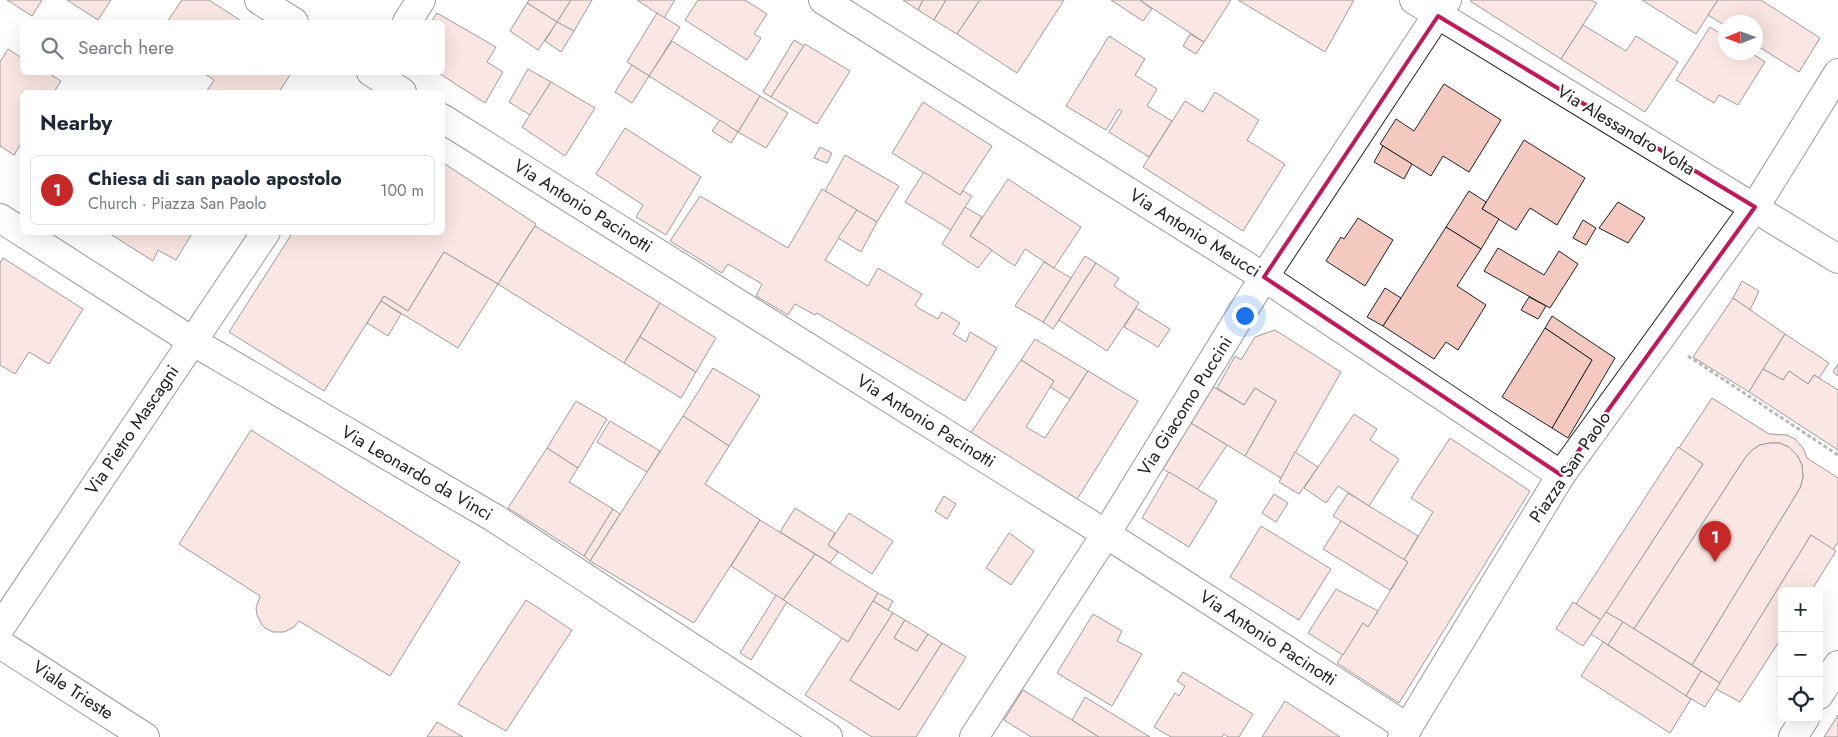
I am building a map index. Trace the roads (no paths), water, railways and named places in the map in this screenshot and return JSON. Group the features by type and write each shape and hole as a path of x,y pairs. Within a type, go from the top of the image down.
{"street":[{"path":"259,0 291,20"},
{"path":"408,20 421,0"},
{"name":"Via Antonio Meucci","path":"823,0 1264,277 1561,475"},
{"name":"Via Alessandro Volta","path":"1414,0 1443,8 1838,259"},
{"name":"Via Giacomo Puccini","path":"974,737 1106,534 1264,277 1443,8"},
{"name":"Piazza San Paolo","path":"1404,732 1561,475 1755,208 1838,73"},
{"path":"370,78 397,90"},
{"name":"Via Antonio Pacinotti","path":"445,120 1106,534 1404,732"},
{"name":"Via Leonardo da Vinci","path":"0,218 20,231"},
{"name":"Via Leonardo da Vinci","path":"27,235 192,341 496,519 828,737"},
{"name":"Via Pietro Mascagni","path":"0,628 264,235"},
{"name":"Viale Trieste","path":"0,644 145,737"},
{"path":"1823,689 1838,665"},
{"path":"1794,737 1803,722"}],"place":[{"name":"Chiesa di san paolo apostolo","path":"1715,562"}]}
